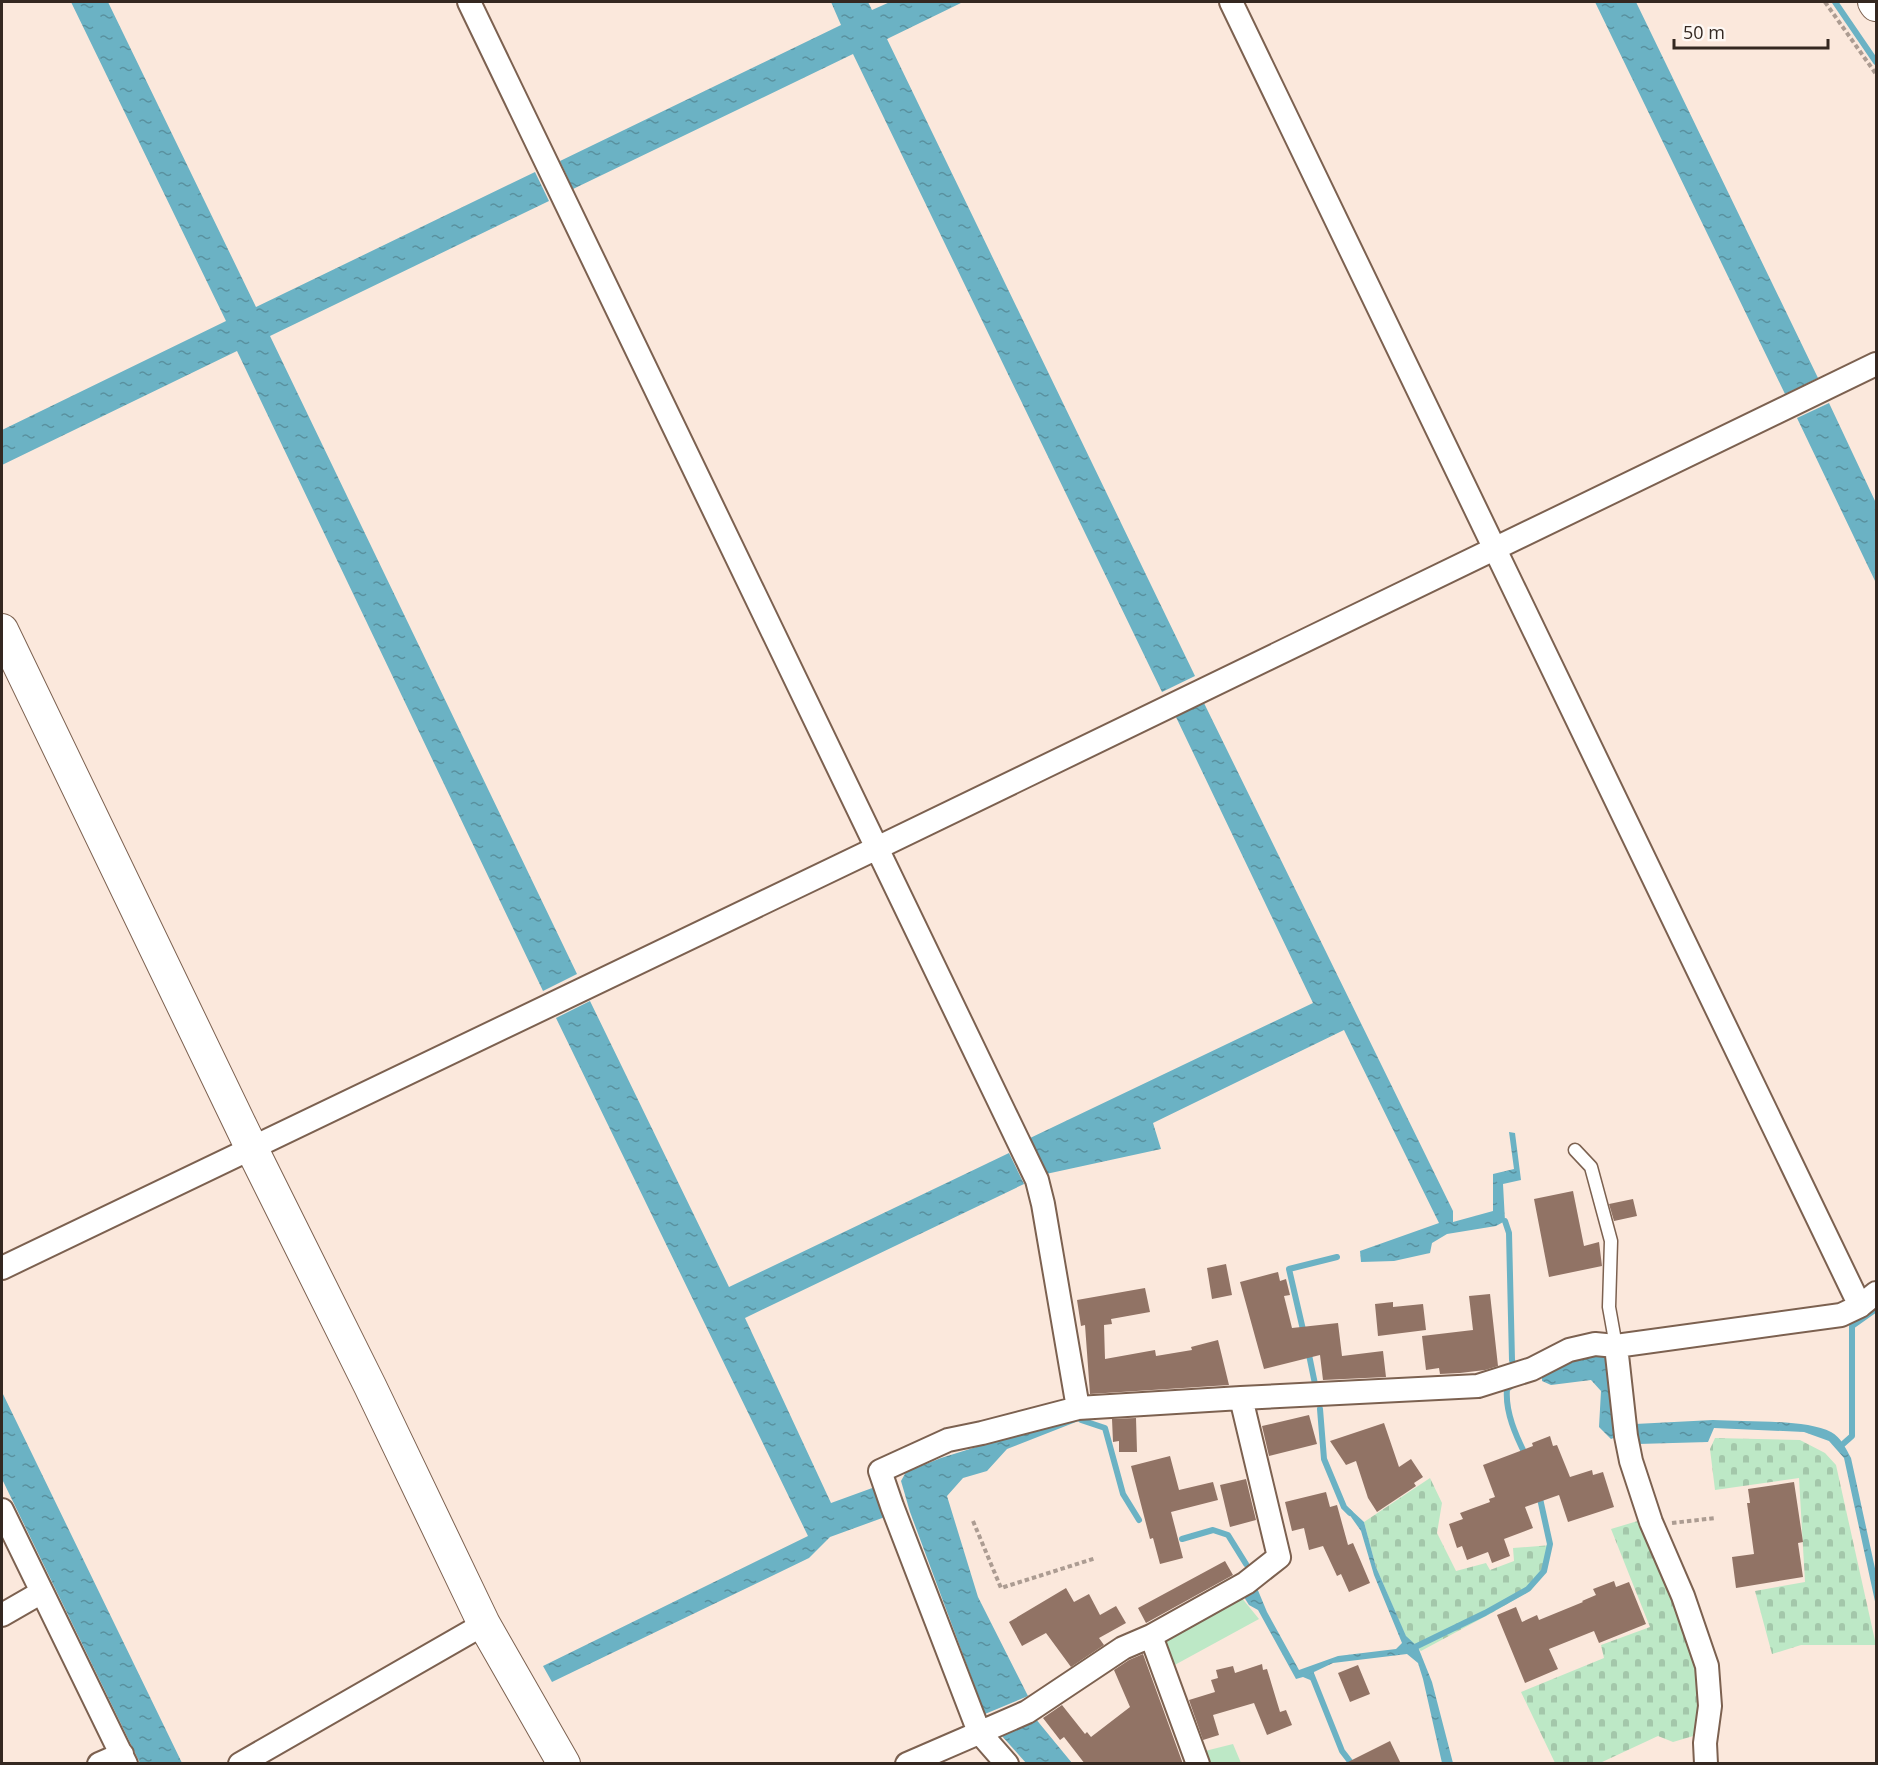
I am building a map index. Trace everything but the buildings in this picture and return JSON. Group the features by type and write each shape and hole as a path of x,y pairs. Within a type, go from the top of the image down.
{"street":[{"path":"469,2 1037,1180 1078,1408"},
{"path":"1007,1764 979,1732 891,1506 880,1471 948,1440 1078,1408 1478,1386 1532,1369 1569,1350 1595,1344 1616,1346 1841,1316 1868,1299 1495,548 1232,2"},
{"path":"2,1268 877,848 1876,364"},
{"path":"2,630 484,1624 564,1764"},
{"path":"1616,1346 1631,1461 1651,1522 1683,1596 1707,1666 1710,1706 1705,1743 1706,1764"},
{"path":"907,1764 1027,1712 1124,1648 1151,1636 1246,1583 1279,1557 1240,1398"},
{"path":"2,1510 124,1759 99,1764"},
{"path":"2,1615 42,1592"},
{"path":"240,1764 484,1624"},
{"path":"1151,1636 1198,1764"}],"lane":[{"path":"1575,1150 1591,1167 1611,1240 1609,1307 1616,1346"}],"path":[{"path":"1825,2 1876,74"},
{"path":"1651,1522 1669,1523 1715,1518"},
{"path":"973,1521 1001,1588 1096,1558"}],"green space":[{"path":"1715,1438 1800,1440 1825,1453 1836,1465 1876,1645 1801,1645 1772,1654 1755,1591 1805,1582 1799,1478 1715,1490 1710,1449"},
{"path":"1430,1478 1442,1503 1437,1533 1456,1571 1486,1563 1490,1570 1514,1561 1513,1548 1552,1545 1546,1571 1531,1590 1421,1651 1406,1637 1376,1567 1364,1522"},
{"path":"1641,1520 1677,1605 1699,1676 1700,1734 1673,1742 1658,1736 1600,1763 1555,1763 1521,1692 1604,1658 1601,1645 1650,1627 1611,1529"},
{"path":"1241,1597 1259,1619 1171,1667 1161,1641"},
{"path":"1233,1744 1241,1763 1206,1763 1201,1752"}],"water":[{"path":"71,2 108,2 256,307 535,172 549,201 270,336 577,974 543,991 237,351 2,465 2,430 226,321"},
{"path":"831,2 868,2 872,10 890,2 963,2 887,39 1195,676 1162,692 853,54 573,189 560,161 841,25"},
{"path":"1595,2 1636,2 1818,378 1785,394"},
{"path":"1829,403 1876,503 1876,583 1797,418"},
{"path":"1203,701 1453,1211 1453,1222 1493,1211 1493,1174 1514,1169 1509,1132 1515,1133 1521,1180 1503,1184 1505,1221 1496,1226 1447,1234 1432,1243 1430,1253 1394,1261 1361,1262 1360,1251 1439,1223 1344,1030 1153,1123 1161,1149 1046,1174 1028,1139 1313,1003 1175,715"},
{"path":"590,1001 729,1287 1009,1153 1024,1184 745,1318 831,1503 875,1487 885,1517 830,1537 809,1558 552,1682 543,1666 808,1536 556,1018"},
{"path":"1597,1351 1609,1362 1619,1436 1611,1439 1599,1427 1601,1391 1591,1380 1551,1385 1542,1381 1542,1371"},
{"path":"2,1392 182,1763 140,1763 2,1479"},
{"path":"1081,1420 1007,1449 987,1471 963,1478 947,1496 978,1597 1028,1696 985,1714 910,1512 901,1481 906,1472 941,1458 1005,1438"},
{"path":"1713,1420 1806,1425 1835,1434 1851,1458 1876,1573 1876,1606 1844,1458 1829,1441 1804,1432 1714,1428 1708,1442 1638,1444 1635,1424"},
{"path":"1344,1507 1350,1509 1364,1522 1376,1567 1406,1636 1418,1647 1432,1682 1453,1763 1442,1763 1418,1663 1407,1654 1333,1663 1314,1672 1315,1682 1303,1677 1296,1679 1258,1610 1249,1605 1244,1597 1257,1588 1267,1612 1299,1670 1338,1656 1396,1649 1402,1643 1374,1575 1361,1531"},
{"path":"1035,1718 1072,1763 1026,1763 1002,1736"}],"waterway":[{"path":"1835,2 1876,62"},
{"path":"1505,1221 1509,1233 1512,1360 1515,1369"},
{"path":"1304,1334 1289,1269 1337,1257"},
{"path":"1843,1444 1852,1436 1852,1326 1876,1309"},
{"path":"1308,1350 1315,1384"},
{"path":"1514,1384 1507,1389 1509,1415 1526,1456"},
{"path":"1320,1409 1324,1459 1344,1507 1350,1513"},
{"path":"1081,1420 1105,1428 1123,1494 1139,1520"},
{"path":"1411,1649 1528,1589 1544,1571 1550,1544 1539,1494"},
{"path":"1182,1539 1213,1530 1228,1535 1246,1564"},
{"path":"1312,1676 1342,1751 1352,1764"}]}
